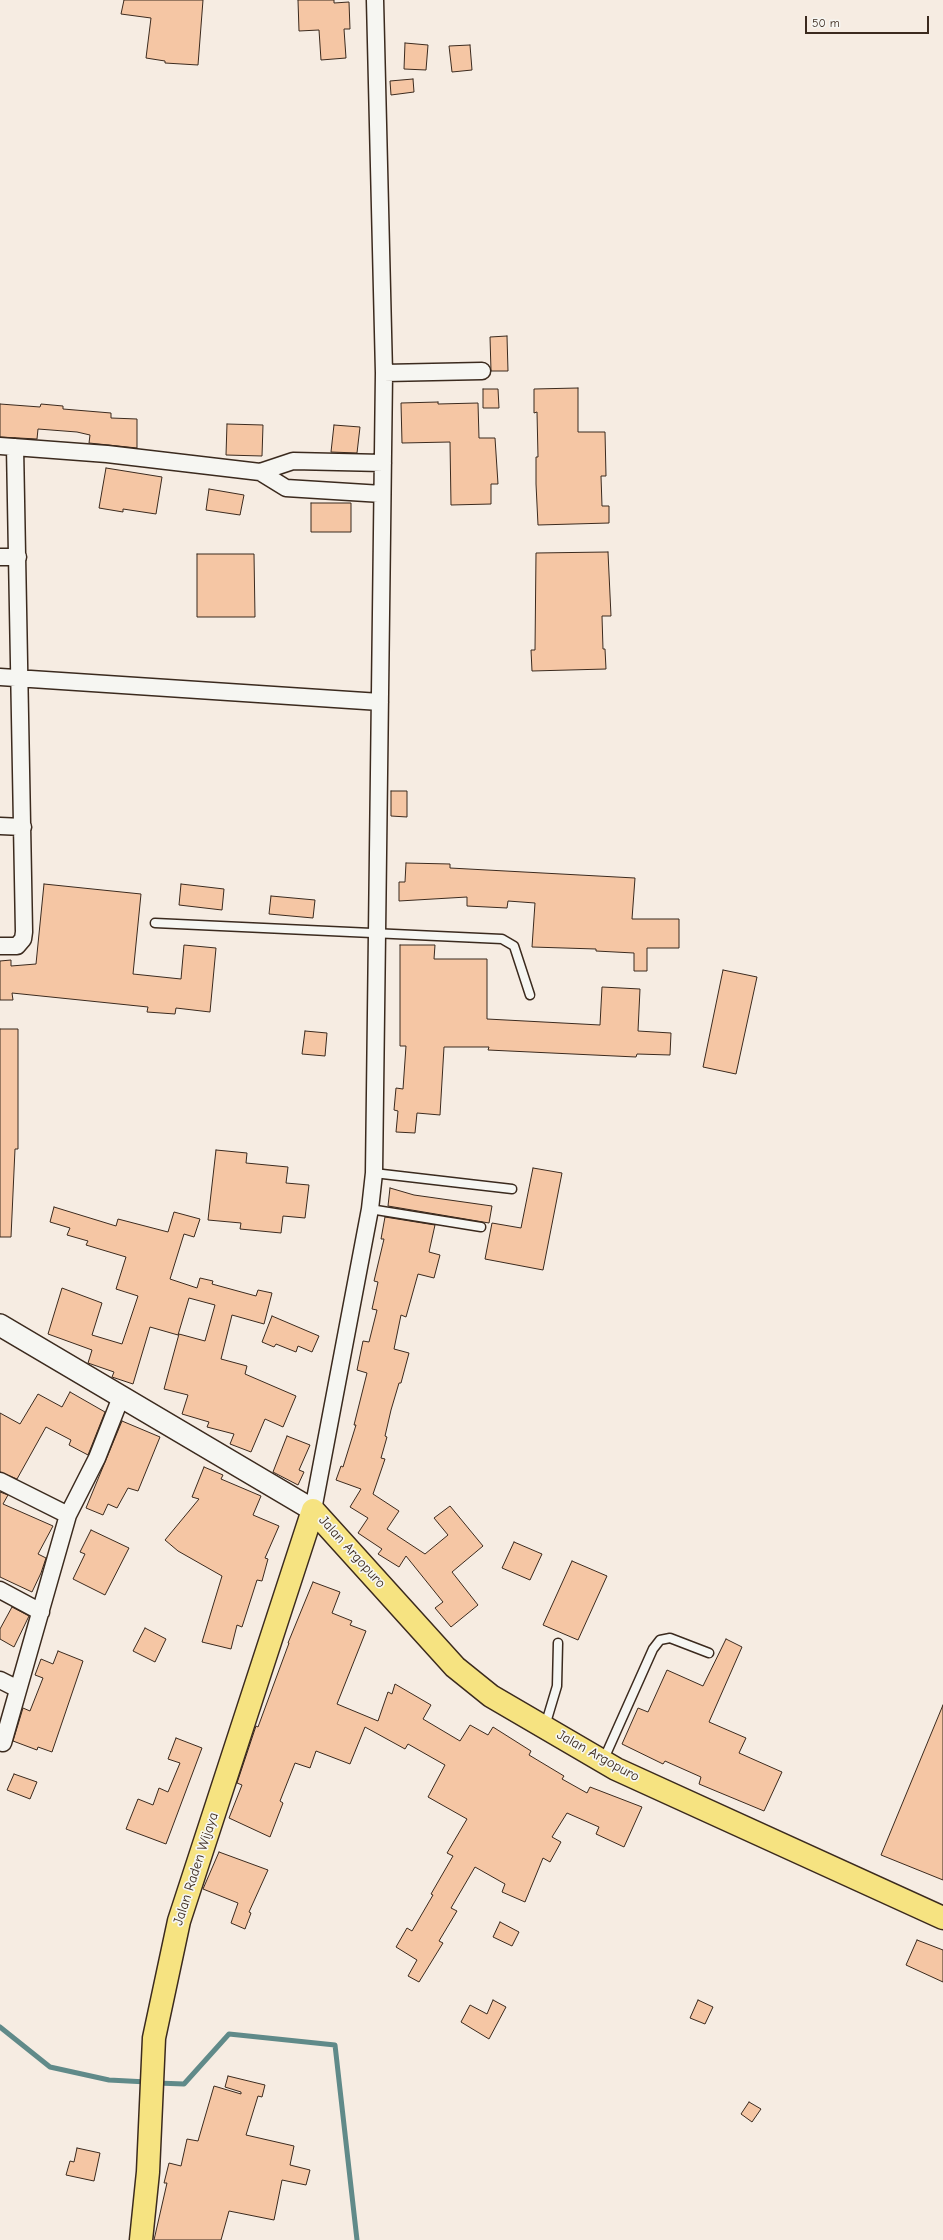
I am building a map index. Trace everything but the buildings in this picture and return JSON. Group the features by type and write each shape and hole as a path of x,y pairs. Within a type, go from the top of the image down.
{"highway":[{"name":"Jalan Argopuro","path":"313,1510 454,1667 491,1696 545,1726 603,1762 943,1918"},
{"name":"Jalan Raden Wijaya","path":"141,2240 148,2172 151,2073 154,2038 179,1920 313,1510"}],"street":[{"path":"0,1325 313,1510 370,1209 374,1173 384,372 375,0"},
{"path":"384,372 482,371"},
{"path":"0,946 17,946 22,939 24,932 18,558 8,447 107,454 260,472 286,488 382,494"},
{"path":"260,472 293,461 383,463"},
{"path":"0,557 18,558"},
{"path":"0,677 380,702"},
{"path":"0,826 23,827"},
{"path":"3,1742 68,1515 97,1458 121,1397"},
{"path":"0,1480 68,1515"},
{"path":"0,1590 41,1612"},
{"path":"0,1680 18,1689"}],"lane":[{"path":"155,923 378,932 502,939 514,946 530,995"},
{"path":"374,1173 512,1189"},
{"path":"370,1209 481,1227"},
{"path":"603,1762 653,1649 660,1640 670,1638 709,1653"},
{"path":"545,1726 557,1686 558,1643"}],"waterway":[{"path":"0,2027 50,2067 109,2080 147,2082"},
{"path":"157,2083 184,2084 229,2034 335,2045 357,2240"}]}
